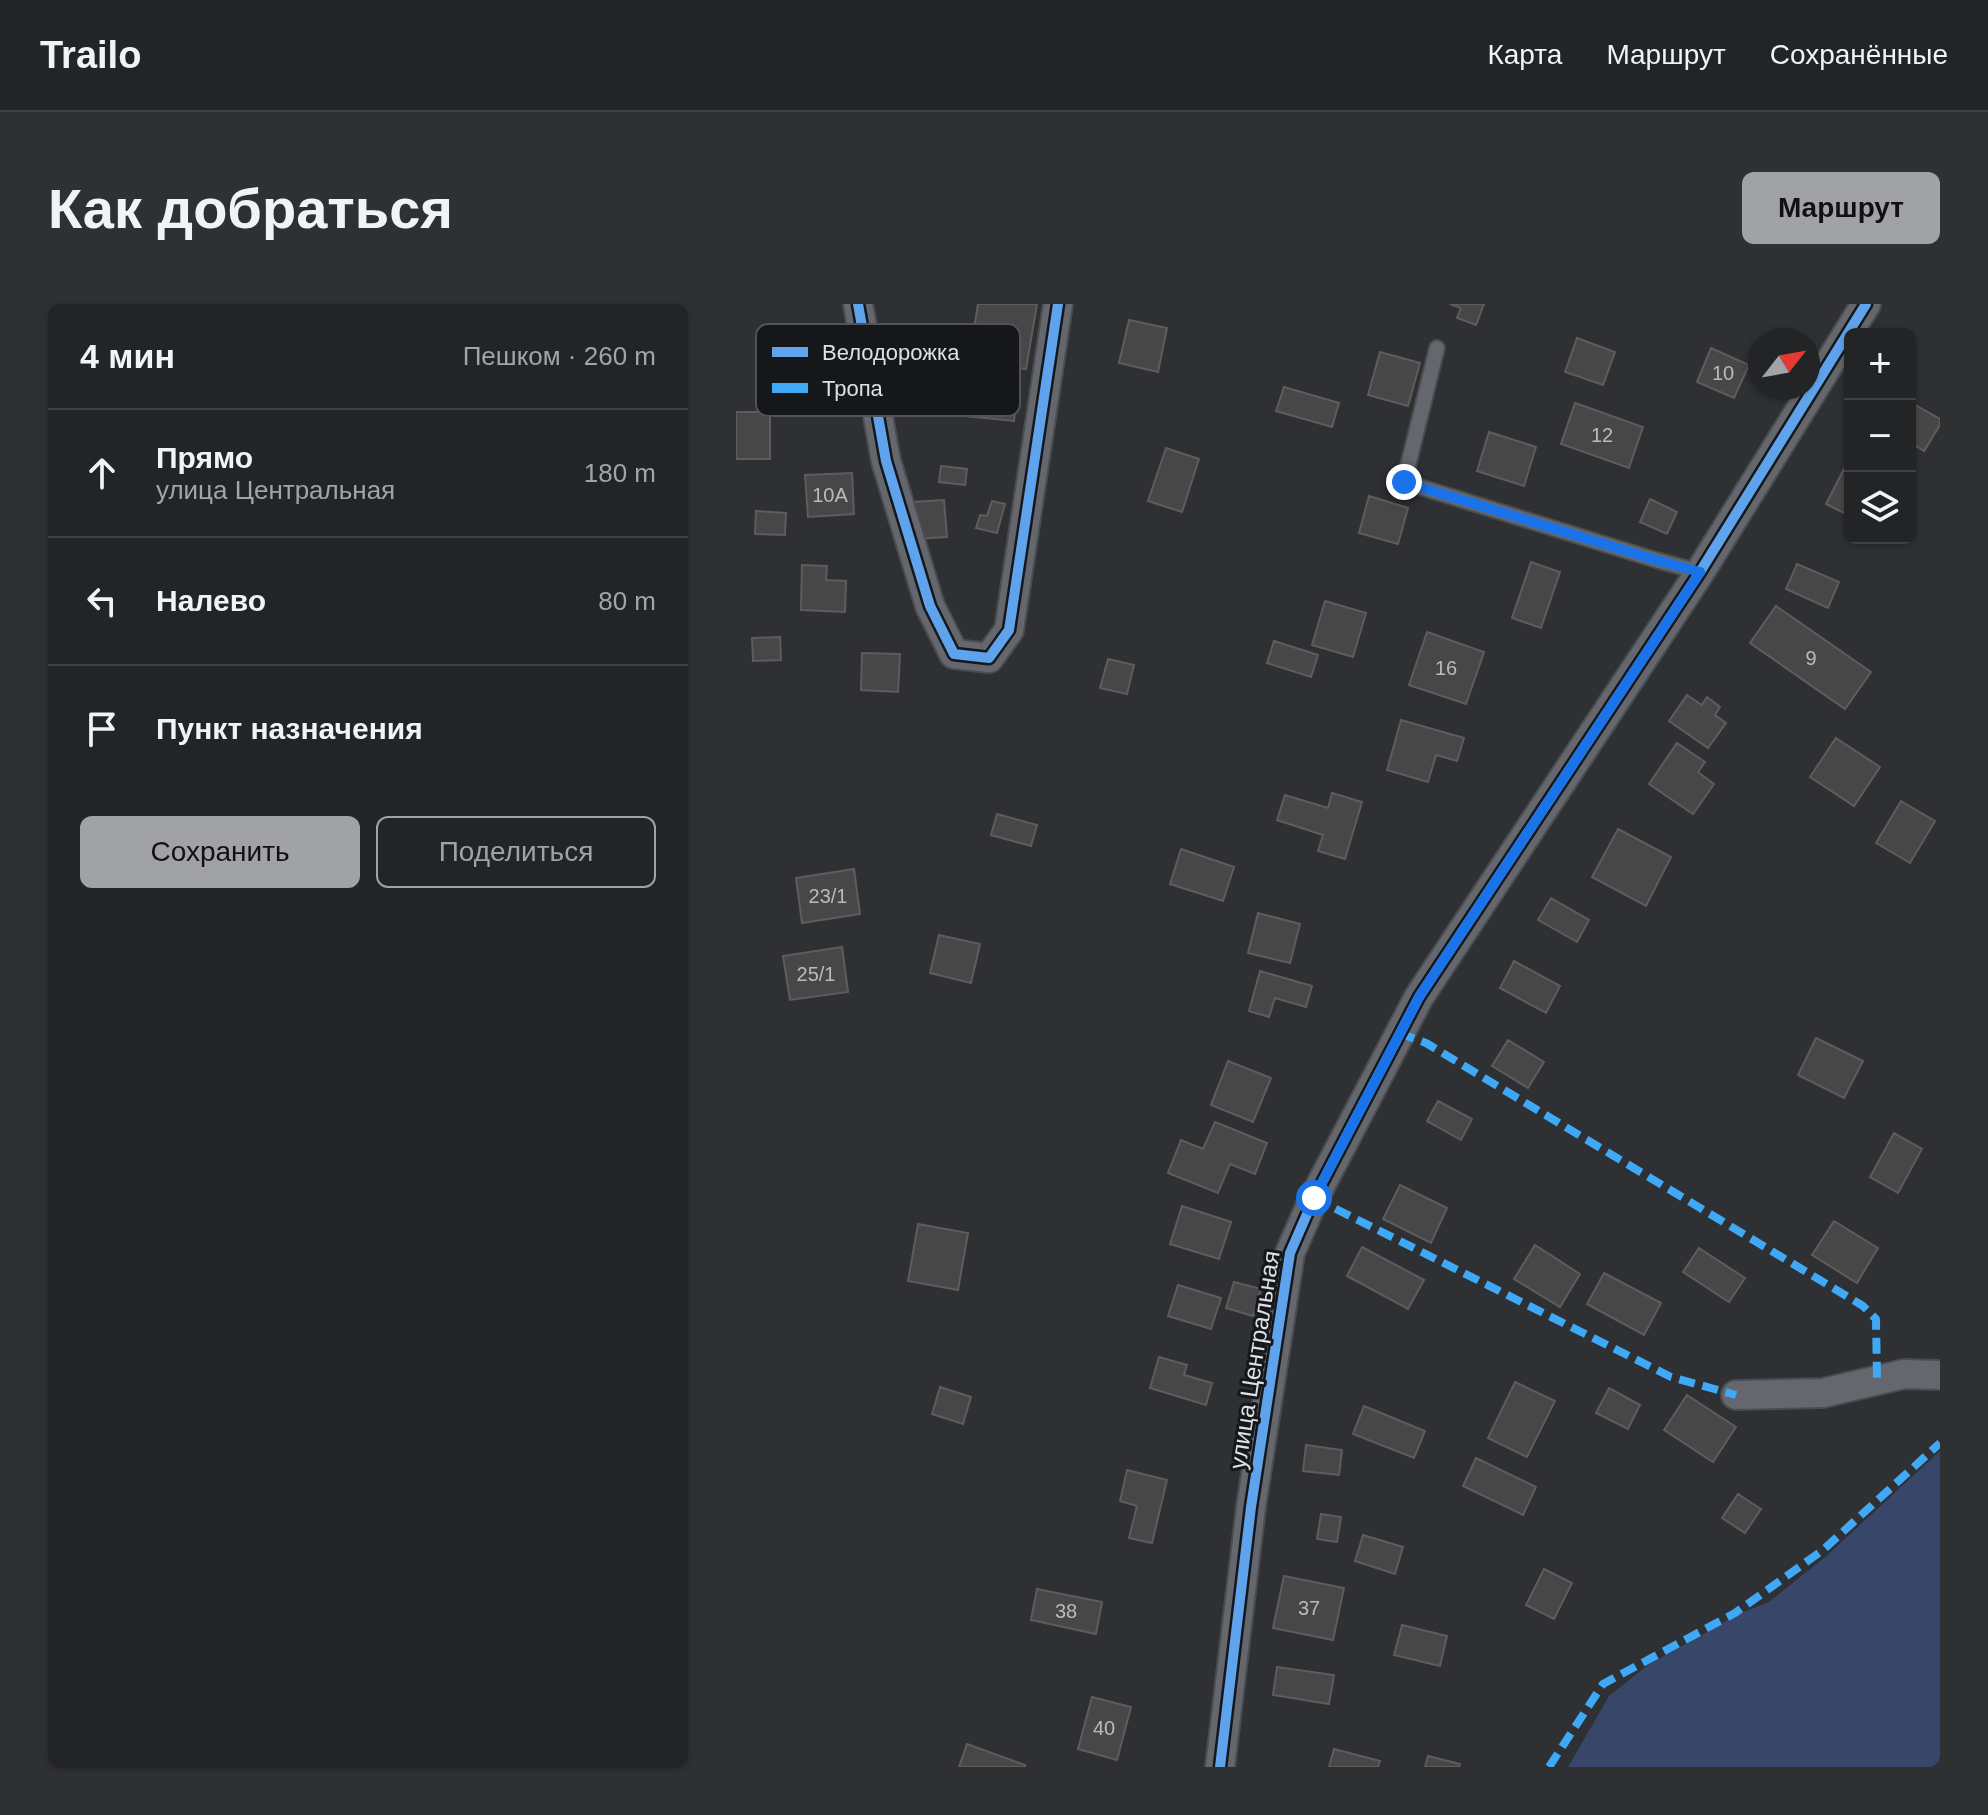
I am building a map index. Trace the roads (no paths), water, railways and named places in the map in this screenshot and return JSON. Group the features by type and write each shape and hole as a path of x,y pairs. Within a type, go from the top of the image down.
{"street":[{"path":"858,304 862,324"},
{"path":"878,416 886,461 930,606 954,654 989,658 1009,630 1058,304"},
{"name":"улица Центральная","path":"1220,1767 1251,1507 1290,1253 1314,1198 1419,997 1700,572 1866,304"},
{"path":"1736,1395 1823,1393 1904,1374 1940,1375"}],"lane":[{"path":"1437,348 1404,482 1700,572"}]}
